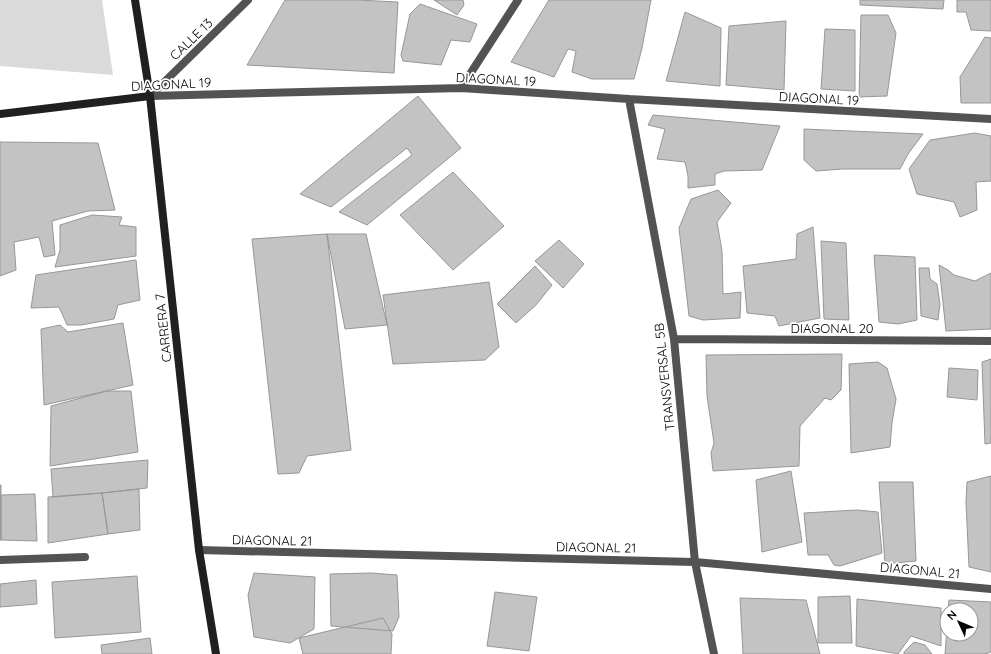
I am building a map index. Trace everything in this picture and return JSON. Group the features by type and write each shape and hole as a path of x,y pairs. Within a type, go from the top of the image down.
{"main road":[{"name":"CARRERA 7","path":"135,0 150,96 199,550 216,654"},
{"name":"DIAGONAL 19","path":"0,114 150,96"}],"street":[{"name":"CALLE 13","path":"150,96 248,0"},
{"path":"462,88 518,0"},
{"name":"DIAGONAL 19","path":"150,96 462,88 629,99 991,119"},
{"name":"TRANSVERSAL 5B","path":"629,99 674,339 695,562 714,654"},
{"name":"DIAGONAL 20","path":"674,339 991,341"},
{"name":"DIAGONAL 21","path":"199,550 695,562 991,589"},
{"path":"0,560 85,557"}],"shaded area":[{"path":"0,0 102,0 113,75 0,66"}],"building":[{"path":"285,0 357,0 398,2 394,73 247,65"},
{"path":"434,0 463,0 464,5 457,15"},
{"path":"549,0 651,0 642,48 634,79 592,79 572,72 576,51 568,49 554,77 511,62"},
{"path":"860,0 944,0 943,9 860,5"},
{"path":"957,0 991,0 991,31 971,30 966,12 957,12"},
{"path":"420,4 477,24 470,42 451,40 441,65 403,61 401,55 410,14"},
{"path":"685,12 721,28 720,86 666,81"},
{"path":"861,15 888,15 896,33 887,96 859,97"},
{"path":"786,21 784,90 726,85 729,26"},
{"path":"825,29 855,30 855,91 821,89"},
{"path":"985,37 991,38 991,103 961,103 960,77"},
{"path":"418,96 461,148 367,225 339,212 412,155 407,148 331,207 300,194"},
{"path":"653,115 780,126 762,170 724,171 715,174 715,185 688,188 688,176 685,162 657,159 665,129 648,125"},
{"path":"804,129 923,134 908,154 900,169 843,169 816,171 804,160"},
{"path":"975,133 991,136 991,181 976,182 977,210 960,217 954,202 917,194 909,169 930,140"},
{"path":"0,142 98,143 115,210 88,211 52,221 55,255 44,257 39,237 14,242 16,270 0,276"},
{"path":"453,172 504,226 453,270 400,215"},
{"path":"718,190 731,203 717,222 722,251 723,294 741,292 740,318 703,320 689,316 679,228 691,199"},
{"path":"92,215 122,217 119,225 136,227 136,256 55,267 60,250 60,225"},
{"path":"813,227 820,318 779,326 775,316 747,313 743,266 796,259 797,234"},
{"path":"327,234 351,450 307,456 299,473 278,474 252,239"},
{"path":"327,234 366,234 387,325 345,329"},
{"path":"559,240 584,264 563,288 535,261"},
{"path":"821,241 846,243 849,320 824,319"},
{"path":"874,255 915,257 917,320 898,324 879,322"},
{"path":"136,260 140,300 118,305 114,319 81,325 67,325 59,307 31,308 36,275"},
{"path":"939,265 954,275 975,281 991,273 991,329 946,331"},
{"path":"535,266 552,285 536,305 516,323 497,304"},
{"path":"919,268 929,268 930,279 937,284 940,304 938,320 921,316"},
{"path":"489,282 499,347 485,360 393,364 383,295"},
{"path":"123,323 133,385 44,405 41,329 60,325 68,332"},
{"path":"842,354 841,390 831,400 825,398 800,426 799,466 713,471 711,453 714,443 707,396 706,355"},
{"path":"991,359 991,443 985,444 982,362"},
{"path":"878,362 887,368 896,399 890,447 851,453 849,364"},
{"path":"949,368 978,370 977,400 947,397"},
{"path":"107,391 131,391 138,452 50,466 51,406"},
{"path":"148,460 147,488 53,497 51,469"},
{"path":"791,471 802,542 762,552 756,480"},
{"path":"991,476 991,572 969,567 966,502 967,482"},
{"path":"879,482 913,482 916,561 885,564"},
{"path":"1,485 1,540 0,540"},
{"path":"139,489 140,530 108,534 102,493"},
{"path":"102,493 108,534 48,543 48,497"},
{"path":"35,494 37,541 1,540 1,495"},
{"path":"857,510 878,512 882,553 840,566 834,565 828,555 808,555 804,513"},
{"path":"254,573 315,577 314,629 290,643 254,637 248,595"},
{"path":"371,573 397,575 399,617 393,631 331,626 330,574"},
{"path":"137,576 141,632 55,638 52,582"},
{"path":"36,580 37,604 0,607 0,584"},
{"path":"495,592 537,597 529,651 487,646"},
{"path":"850,596 852,643 818,643 818,597"},
{"path":"740,598 806,600 820,654 743,654"},
{"path":"857,599 939,608 939,642 941,642 941,646 911,636 898,654 856,646"},
{"path":"949,600 991,602 991,652 985,654 945,654 946,642 979,642 979,602 949,602"},
{"path":"383,618 392,634 391,654 303,654 299,638"},
{"path":"150,638 152,654 102,654 101,645"},
{"path":"914,642 925,645 932,654 904,654 904,652"}]}
